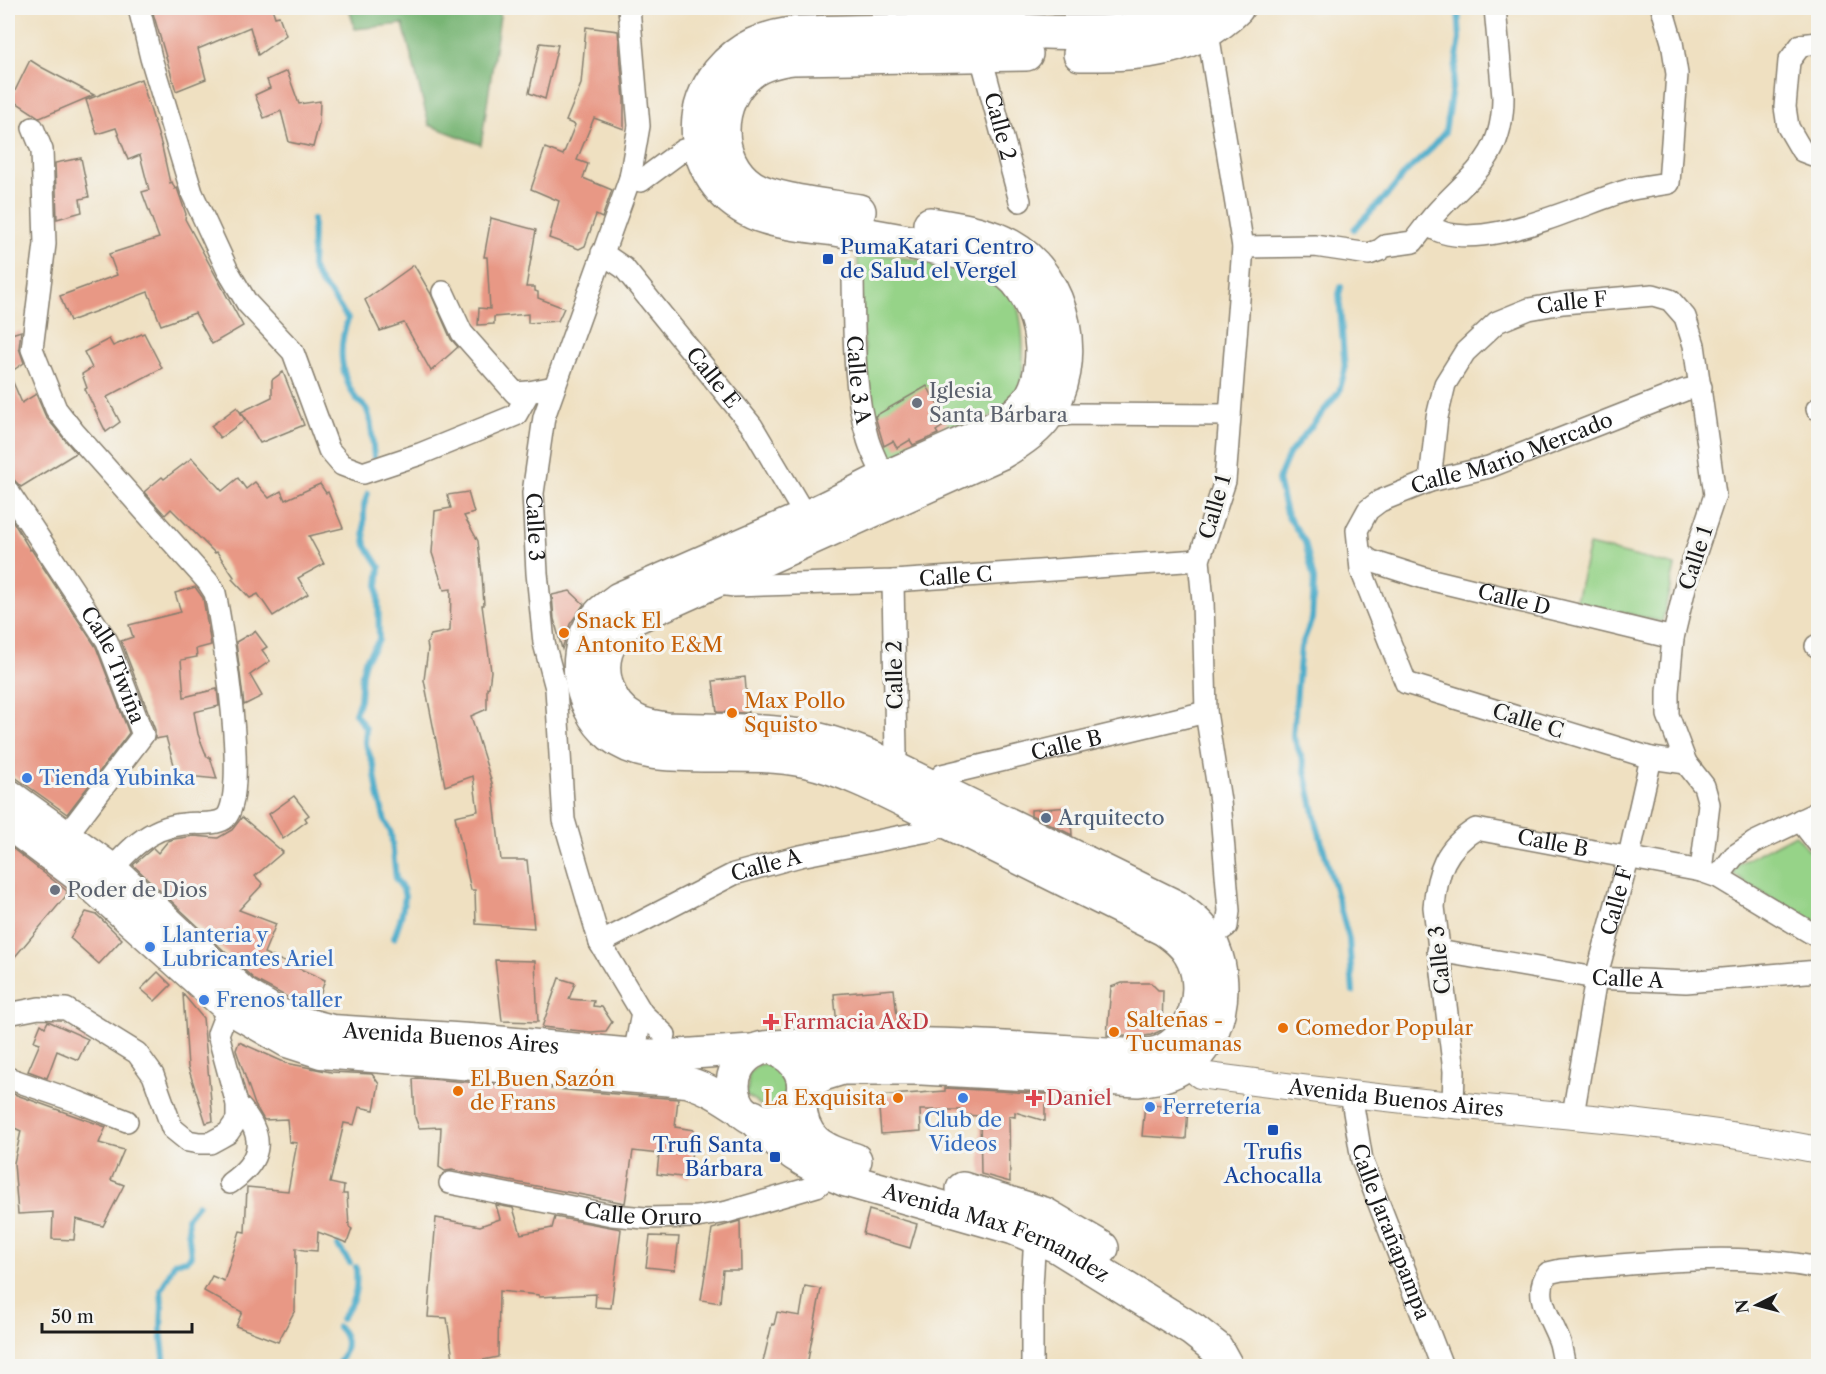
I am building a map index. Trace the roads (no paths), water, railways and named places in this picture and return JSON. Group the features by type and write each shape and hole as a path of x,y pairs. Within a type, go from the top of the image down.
{"main road":[{"path":"802,1094 801,1069 796,1062 785,1053 767,1048 743,1060 736,1069 733,1079 736,1102 747,1114 764,1121 787,1116 802,1094 823,1074 842,1068 922,1068 1138,1080 1159,1076 1177,1070 1182,1035 1193,1018 1198,1003 1199,979 1191,956 1179,940 1153,923 936,803 888,779 806,761 764,756 666,754 637,749 612,736 603,727 587,702 581,684 581,653 590,629 601,614 619,599 709,572 811,527 1000,453 1015,444 1036,411 1034,393 1040,372 1042,350 1039,326 1011,247 979,233 768,195 740,176 711,144 699,116 702,99 712,81 734,56 754,43 775,36 797,33 979,42 1126,54 1156,51 1201,17 1237,8"},
{"path":"811,527 885,479 1036,411"},
{"name":"Avenida Buenos Aires","path":"8,794 66,836 103,879 228,1008 287,1042 321,1053 632,1065 671,1055 767,1048 919,1043 1139,1056 1159,1052 1179,1053"},
{"path":"936,803 1176,907 1197,923 1209,938 1218,962 1222,989 1213,1029 1201,1048 1179,1053"},
{"name":"Avenida Buenos Aires","path":"8,824 103,879 244,993 280,1014 332,1030 485,1040 632,1065 702,1086 747,1114"},
{"name":"Avenida Max Fernandez","path":"802,1094 800,1115 803,1126 817,1144 827,1150 1013,1203 1039,1225 1057,1246 1193,1330 1216,1348 1226,1366"},
{"name":"Avenida Max Fernandez","path":"747,1114 771,1137 802,1161 846,1180 1014,1228 1065,1225 1214,1317 1237,1340 1248,1366"}],"street":[{"path":"139,8 151,58 192,193 228,271 247,303 293,352 329,450 342,465 363,472 420,454 516,415 529,392"},
{"name":"Calle 3","path":"629,8 639,126 630,178 544,417 533,493 537,573 544,643 581,684 564,820 600,943 642,1012 665,1035"},
{"path":"1243,247 1315,246 1368,254 1385,246 1413,242 1427,224 1469,181 1491,154 1497,141 1503,112 1495,8"},
{"path":"1427,224 1436,232 1444,234 1480,235 1518,229 1629,190 1669,183 1677,74 1672,42 1662,8"},
{"name":"Calle 1","path":"1201,17 1210,45 1243,247 1225,481 1199,560 1203,602 1206,712 1220,801 1229,911 1227,926 1209,938"},
{"name":"Calle 2","path":"979,42 1020,201"},
{"path":"1818,44 1801,45 1789,61 1785,107 1788,127 1802,151 1818,157"},
{"path":"33,128 42,150 45,244 32,349 56,409 62,417 158,524 215,593 235,735 235,785 233,806 229,815 214,823 182,824 153,831 132,848 103,879"},
{"path":"630,178 640,181 683,150 711,144"},
{"name":"Calle E","path":"602,253 624,268 752,426 811,527"},
{"name":"Calle 3 A","path":"853,278 859,395 868,440 885,479"},
{"path":"443,292 462,333 515,393 554,387"},
{"name":"Calle F","path":"1430,481 1437,417 1445,384 1465,352 1497,322 1529,309 1563,303 1653,295 1670,300 1685,317 1694,345 1701,387"},
{"name":"Calle 1","path":"1701,387 1715,495 1687,579 1673,638 1668,715 1686,763 1704,786 1709,804 1709,874"},
{"name":"Calle Mario Mercado","path":"1360,553 1357,530 1368,510 1380,501 1430,481 1489,467 1685,390 1701,387"},
{"path":"1036,411 1072,414 1230,415"},
{"name":"Calle Tiwiña","path":"9,495 107,641 143,735 66,836"},
{"name":"Calle D","path":"1360,553 1371,561 1424,578 1673,638"},
{"name":"Calle C","path":"1360,553 1358,559 1361,570 1406,683 1651,758 1686,763"},
{"name":"Calle C","path":"709,572 735,586 893,581 1199,560"},
{"name":"Calle 2","path":"888,779 896,754 893,581"},
{"name":"Calle B","path":"936,803 942,776 1206,712"},
{"name":"Calle F","path":"1574,1115 1596,978 1629,856 1651,758"},
{"name":"Calle A","path":"600,943 734,874 800,856 933,830 936,803"},
{"path":"1709,874 1755,842 1809,816 1818,843"},
{"name":"Calle 3","path":"1453,1105 1454,1071 1434,907 1436,881 1451,850 1464,836 1476,829"},
{"name":"Calle B","path":"1476,829 1629,856 1709,874 1818,937"},
{"name":"Calle A","path":"1438,951 1596,978 1686,982 1818,972"},
{"path":"8,1014 39,1008 66,1010 137,1053 153,1075 172,1128 188,1141 210,1143 228,1133 237,1120 237,1104 218,1034 228,1008"},
{"path":"632,1065 642,1012"},
{"name":"Avenida Buenos Aires","path":"1179,1053 1200,1075 1453,1105 1574,1115 1818,1150"},
{"path":"8,1078 127,1121"},
{"name":"Calle Jarañapampa","path":"1352,1094 1362,1160 1442,1366"},
{"path":"230,1183 255,1158 257,1148 255,1132 249,1116 237,1104"},
{"name":"Calle Oruro","path":"450,1183 612,1215 645,1218 697,1216 727,1212 817,1186 832,1174"},
{"path":"1032,1366 1032,1286 1039,1225"},
{"path":"1565,1366 1560,1344 1542,1299 1541,1286 1548,1273 1561,1270 1715,1258 1791,1263 1818,1268"}],"waterway":[{"path":"1354,229 1445,132 1460,39 1458,8"},
{"path":"313,219 312,267 321,284 348,319 342,350 344,371 351,390 369,415 374,457"},
{"path":"1341,287 1339,294 1345,370 1339,392 1289,454 1278,480 1286,513 1305,542 1314,580 1312,619 1301,647 1293,736 1303,761 1316,822 1349,939 1353,992"},
{"path":"368,493 364,505 364,532 366,545 380,567 379,640 365,661 360,700 355,713 366,729 365,742 374,767 385,821 391,833 396,879 405,897 394,938"},
{"path":"165,1366 161,1329 161,1290 175,1262 187,1260 191,1256 187,1218 198,1204"},
{"path":"338,1246 350,1263"},
{"path":"341,1319 354,1295 356,1267"},
{"path":"337,1366 346,1346 345,1337 338,1327"}],"place":[{"name":"PumaKatari Centro de Salud el Vergel","path":"828,259"},
{"name":"Iglesia Santa Bárbara","path":"917,403"},
{"name":"Snack El Antonito E&M","path":"564,633"},
{"name":"Max Pollo Squisto","path":"732,713"},
{"name":"Tienda Yubinka","path":"27,778"},
{"name":"Arquitecto","path":"1046,818"},
{"name":"Poder de Dios","path":"55,890"},
{"name":"Llanteria y Lubricantes Ariel","path":"150,947"},
{"name":"Frenos taller","path":"204,1000"},
{"name":"Farmacia A&D","path":"771,1022"},
{"name":"Comedor Popular","path":"1283,1028"},
{"name":"Salteñas - Tucumanas","path":"1114,1032"},
{"name":"El Buen Sazón de Frans","path":"458,1091"},
{"name":"La Exquisita","path":"898,1098"},
{"name":"Club de Videos","path":"963,1098"},
{"name":"Daniel","path":"1034,1098"},
{"name":"Ferretería","path":"1150,1107"},
{"name":"Trufis Achocalla","path":"1273,1130"},
{"name":"Trufi Santa Bárbara","path":"775,1157"}]}
